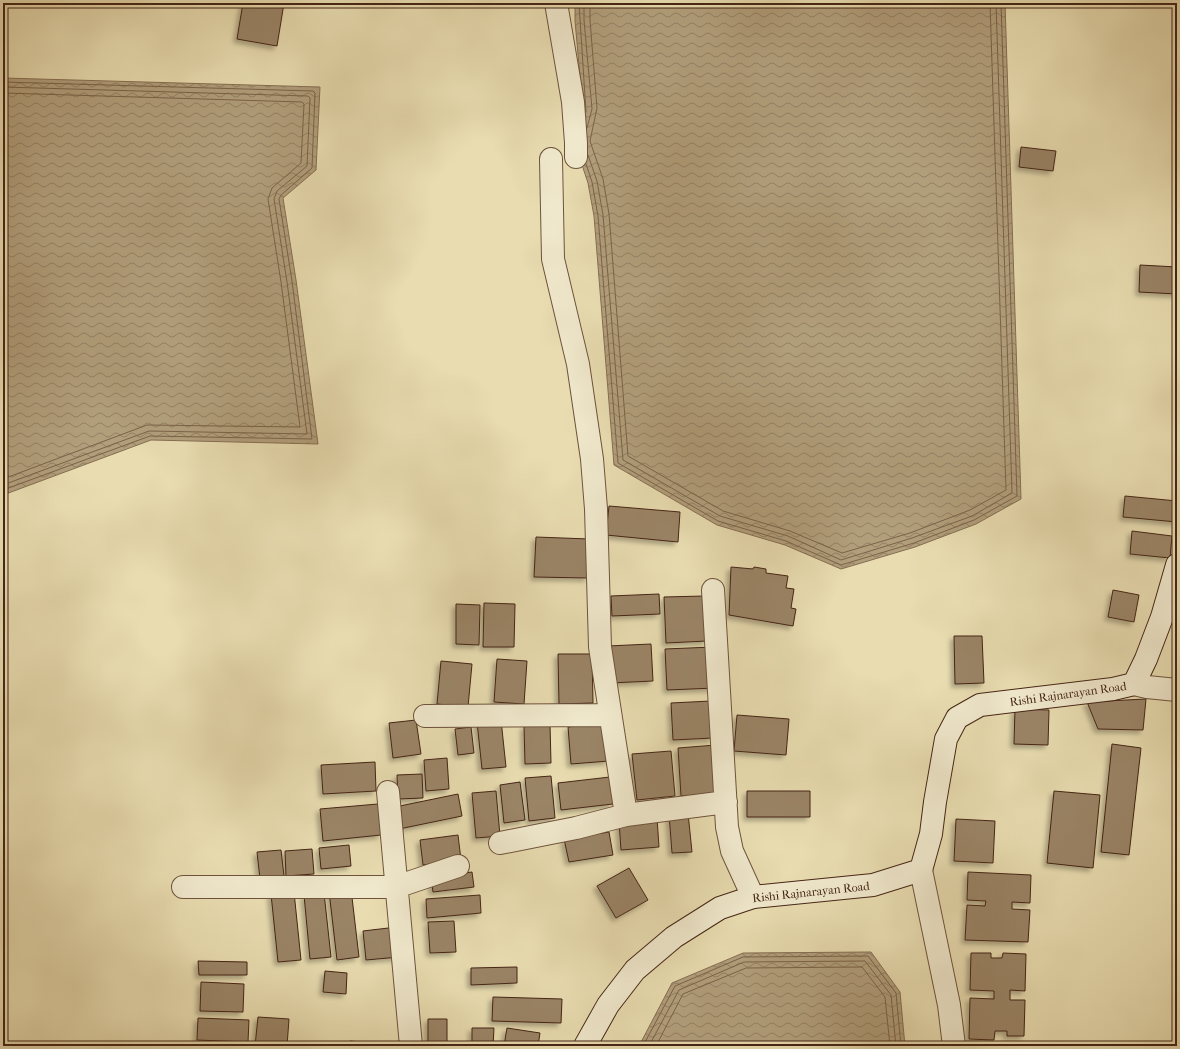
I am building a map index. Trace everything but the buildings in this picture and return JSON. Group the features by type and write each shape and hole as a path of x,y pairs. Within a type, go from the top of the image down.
{"street":[{"path":"556,3 573,102 576,157"},
{"path":"550,159 553,259 578,364 592,459 596,509 600,647 626,815"},
{"name":"Rishi Rajnarayan Road","path":"585,1046 608,1005 635,970 674,937 720,908 753,897 872,886 921,870 931,834 946,739 957,718 980,705 1113,689 1134,684 1146,659 1162,618 1177,565"},
{"path":"713,590 727,827 732,851 753,897"},
{"path":"1134,684 1177,690"},
{"path":"424,716 610,714"},
{"path":"388,792 411,1046"},
{"path":"500,843 576,828 626,815 726,802"},
{"path":"183,887 396,887 458,866"},
{"path":"921,870 950,1004 954,1046"}],"water":[{"path":"575,3 1005,3 1021,499 976,524 915,547 841,569 785,545 717,525 614,465 594,216 588,183 574,141 583,109 575,21"},
{"path":"3,78 320,87 316,170 283,198 296,280 318,444 151,440 3,495"},
{"path":"871,952 900,992 905,1046 639,1046 672,983 743,953"}]}
